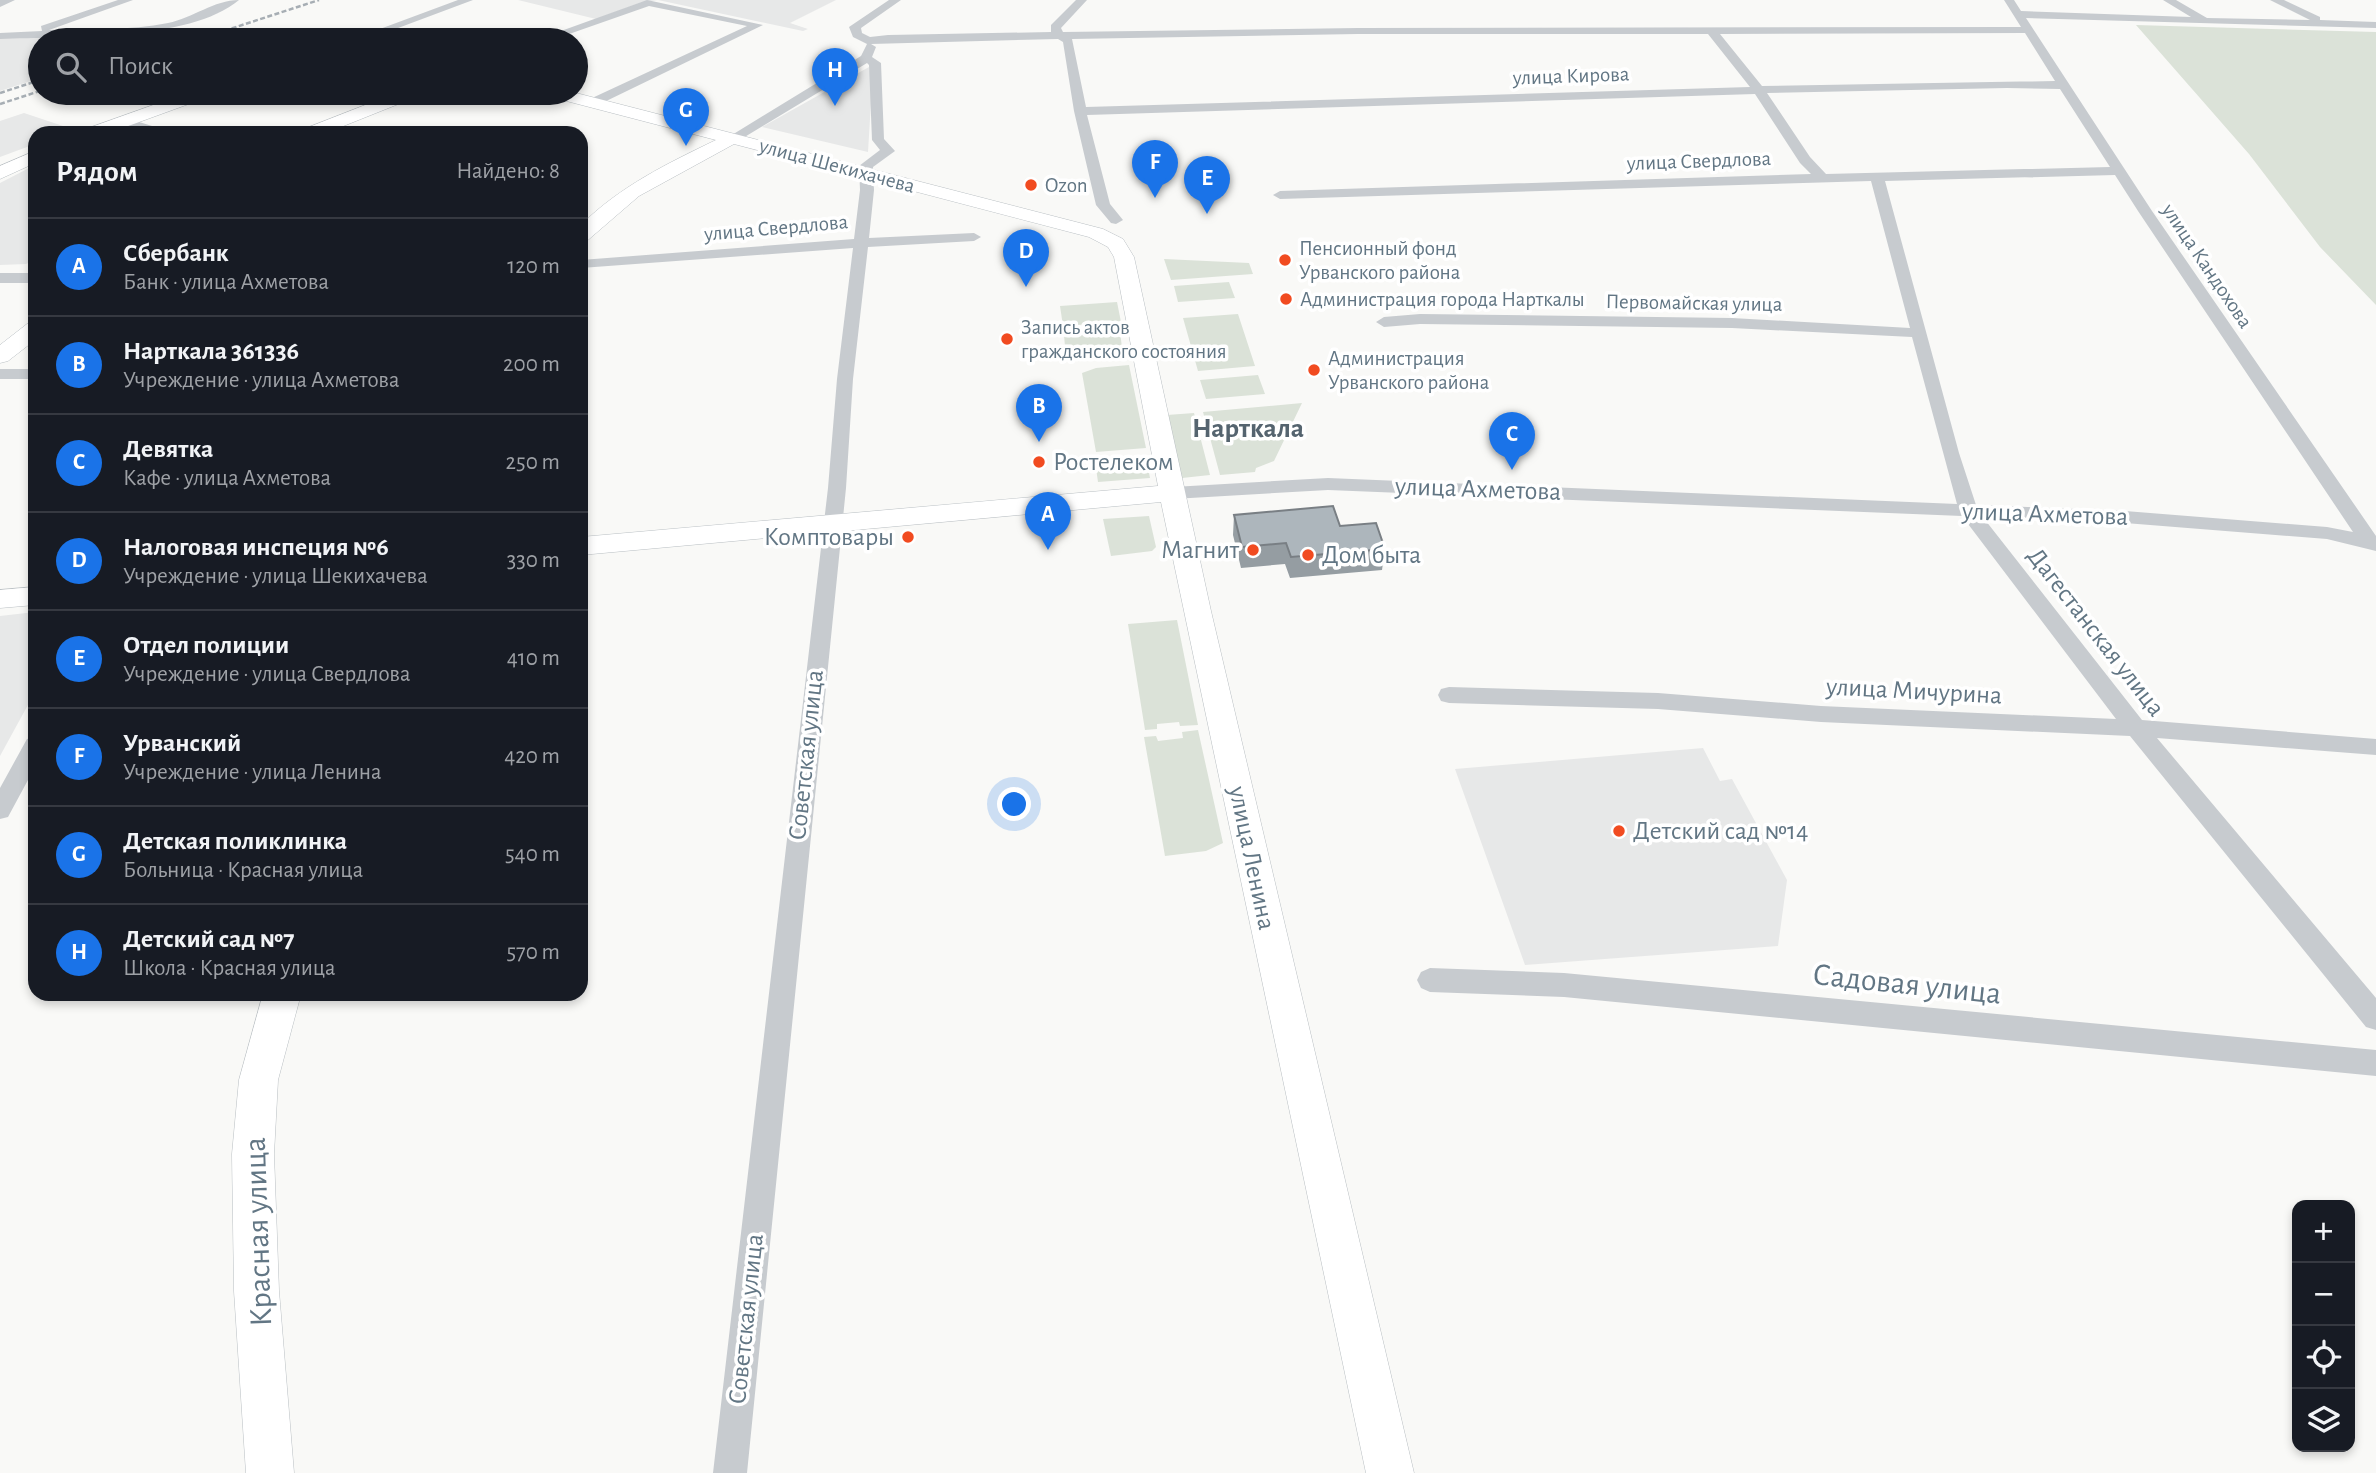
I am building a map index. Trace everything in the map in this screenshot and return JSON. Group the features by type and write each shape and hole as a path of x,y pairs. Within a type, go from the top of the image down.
{"street":[{"path":"0,4 10,0"},
{"path":"50,28 128,0"},
{"path":"146,28 175,25 234,0"},
{"path":"392,28 468,0"},
{"path":"896,0 855,27 858,35 868,41 1345,31 2029,30"},
{"path":"1060,35 1055,27 1082,0"},
{"name":"улица Кандохова","path":"2009,0 2120,171 2373,545"},
{"path":"2168,0 2205,21"},
{"path":"2275,0 2322,23"},
{"path":"576,28 648,3 756,23 757,27 594,102"},
{"path":"2018,14 2376,25"},
{"path":"1712,31 1759,90 1805,160 1822,178"},
{"path":"0,36 28,35"},
{"name":"улица Ленина","path":"1060,35 1068,41 1080,111 1103,205 1116,231 1124,257 1173,493 1390,1473"},
{"path":"588,229 607,209 625,197 855,68 866,58 870,48 868,41"},
{"path":"866,58 875,63 878,141 888,151 866,166 867,174"},
{"name":"улица Кирова","path":"1080,111 2007,83 2063,85"},
{"name":"улица Шекихачева","path":"588,101 1096,233 1116,231"},
{"path":"110,126 168,105"},
{"path":"328,126 380,105"},
{"path":"123,121 138,126"},
{"path":"0,173 28,159"},
{"name":"улица Свердлова","path":"1280,195 2120,171"},
{"name":"Советская улица","path":"730,1473 867,174"},
{"name":"Дагестанская улица","path":"1877,178 1950,453 1968,510 1986,537 2136,728 2376,1018"},
{"name":"улица Свердлова","path":"588,263 974,237"},
{"path":"0,278 28,278"},
{"name":"Первомайская улица","path":"1384,322 1420,320 1732,323 1919,332"},
{"path":"0,356 28,334"},
{"path":"0,374 28,373"},
{"name":"улица Ахметова","path":"588,545 1173,493 1328,484 1968,510 2232,524 2327,533 2373,545"},
{"path":"0,599 28,597"},
{"name":"улица Мичурина","path":"1449,695 1644,700 1821,714 2136,728 2376,747"},
{"path":"0,810 28,758"},
{"name":"Садовая улица","path":"1430,980 1564,985 2376,1063"},
{"name":"Красная улица","path":"270,1473 255,1231 254,1107 268,1040 280,1001"}],"shaded area":[{"path":"518,0 658,0 642,2 596,19"},
{"path":"658,0 836,0 790,23 808,29 803,31"},
{"path":"2136,25 2376,32 2376,305 2320,247 2249,154"},
{"path":"28,37 28,82 0,91 0,38"},
{"path":"869,67 872,86 868,152 762,127"},
{"path":"24,113 63,126 28,126 28,147 0,157 0,121"},
{"path":"28,169 26,264 0,265 0,183"},
{"path":"1164,259 1249,263 1253,274 1171,280"},
{"path":"1229,282 1235,298 1178,302 1174,286"},
{"path":"1117,302 1121,322 1063,326 1060,306"},
{"path":"1238,314 1255,366 1198,371 1183,318"},
{"path":"1120,332 1123,355 1066,358 1064,335"},
{"path":"1129,365 1146,448 1096,452 1082,373 1096,368"},
{"path":"1258,375 1265,394 1206,399 1200,380"},
{"path":"1302,403 1274,461 1256,468 1255,472 1220,475 1203,412"},
{"path":"1194,413 1210,475 1182,478 1167,415"},
{"path":"1146,457 1150,478 1098,482 1095,461"},
{"path":"1149,516 1156,547 1152,551 1111,556 1103,519"},
{"path":"28,613 28,705 0,756 0,616"},
{"path":"1177,620 1198,725 1180,726 1179,722 1157,724 1157,729 1145,730 1128,624"},
{"path":"1198,730 1223,843 1206,851 1165,856 1144,737 1156,736 1158,741 1183,738 1182,732"},
{"name":"Детский сад №14","path":"1703,748 1720,781 1732,779 1787,880 1778,946 1525,965 1455,769"}],"building":[{"path":"1333,506 1340,526 1376,523 1385,549 1291,557 1286,543 1242,547 1234,515"}],"railway":[{"path":"233,28 319,0"},
{"path":"0,93 28,84"},
{"path":"0,104 28,95"}],"place":[{"name":"Детский сад №7","path":"835,106"},
{"name":"Детская поликлинка","path":"686,146"},
{"name":"Ozon","path":"1031,185"},
{"name":"Урванский","path":"1155,198"},
{"name":"Отдел полиции","path":"1207,214"},
{"name":"Пенсионный фонд Урванского района","path":"1285,260"},
{"name":"Налоговая инспеция №6","path":"1026,287"},
{"name":"Администрация города Нарткалы","path":"1286,299"},
{"name":"Запись актов гражданского состояния","path":"1007,339"},
{"name":"Администрация Урванского района","path":"1314,370"},
{"name":"Нарткала 361336","path":"1039,442"},
{"name":"Ростелеком","path":"1039,462"},
{"name":"Девятка","path":"1512,470"},
{"name":"Комптовары","path":"908,537"},
{"name":"Сбербанк","path":"1048,550"},
{"name":"Магнит","path":"1253,550"},
{"name":"Дом быта","path":"1308,555"},
{"name":"Детский сад №14","path":"1619,831"}],"district":[{"name":"Нарткала","path":"1248,429"}]}
